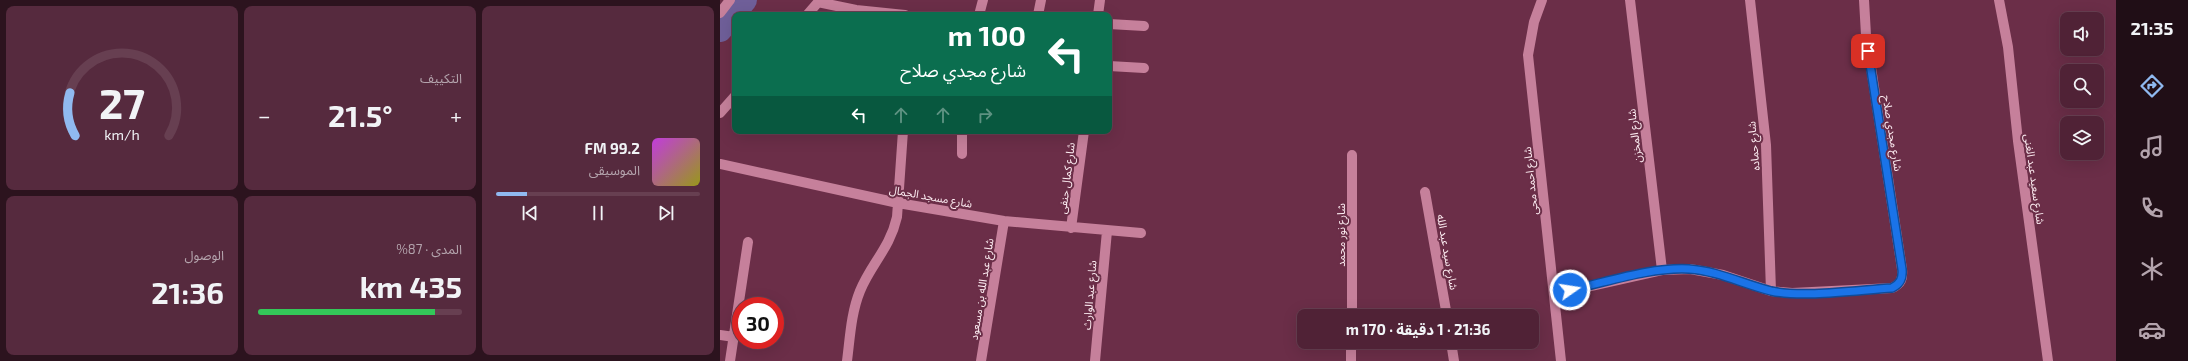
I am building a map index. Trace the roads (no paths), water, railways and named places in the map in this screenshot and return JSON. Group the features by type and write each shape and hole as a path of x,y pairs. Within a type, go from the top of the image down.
{"street":[{"path":"720,13 730,0"},
{"path":"980,12 983,0"},
{"path":"1039,12 1041,0"},
{"path":"1098,12 1100,0"},
{"name":"شارع احمد محى","path":"1542,0 1530,38 1528,55 1555,294 1561,361"},
{"name":"شارع المخزن","path":"1630,0 1662,270"},
{"name":"شارع حماده","path":"1750,0 1766,145 1771,291"},
{"name":"شارع مجدي صلاح","path":"1771,291 1792,293 1892,288 1901,281 1902,269 1866,35 1864,0"},
{"name":"شارع سعيد عبد الغنى","path":"1999,0 2008,47 2019,149 2048,361"},
{"path":"810,12 819,1 856,10 876,12"},
{"path":"1112,24 1144,26"},
{"path":"1112,66 1144,68"},
{"path":"720,113 732,99"},
{"path":"847,361 854,312 860,292 869,273 888,244 894,231 898,203 903,134"},
{"path":"962,134 962,154"},
{"name":"شارع كمال حنفى","path":"1071,228 1084,134"},
{"name":"شارع نور محمد","path":"1352,155 1352,309"},
{"name":"شارع مسجد الجمال","path":"720,164 898,203 1004,221 1141,233"},
{"name":"شارع سيد عبد الله","path":"1425,192 1446,309"},
{"name":"شارع عبد الله بن مسعود","path":"981,361 1004,221"},
{"name":"شارع عبد الوارث","path":"1095,361 1107,231"},
{"path":"740,297 748,242"},
{"path":"1555,294 1662,270 1690,269 1723,275 1771,291"},
{"path":"720,335 732,337"},
{"path":"730,361 732,349"},
{"path":"1352,349 1352,361"},
{"path":"1452,349 1454,361"}],"waterway":[{"path":"735,12 745,0"},
{"path":"720,30 732,16"}]}
